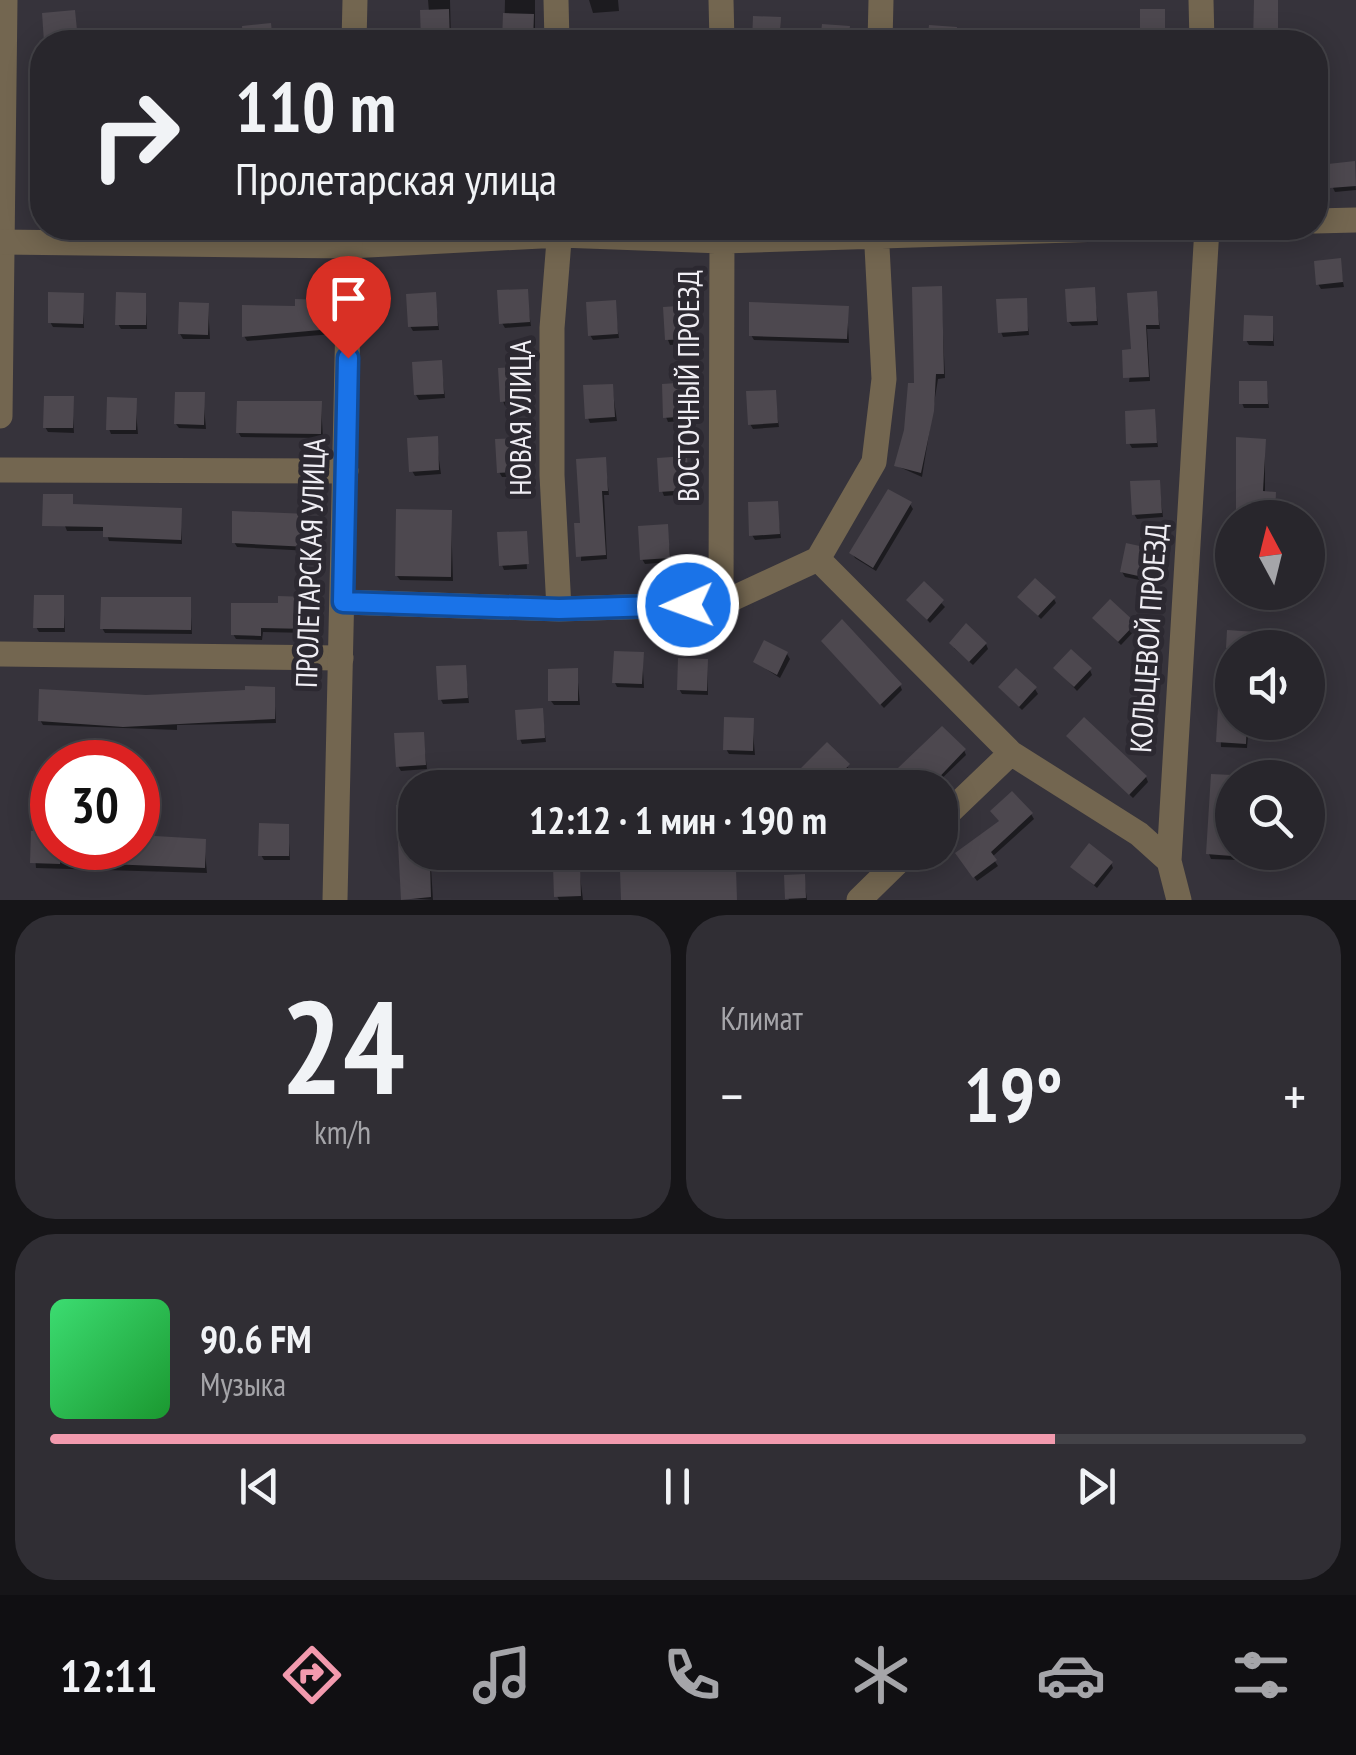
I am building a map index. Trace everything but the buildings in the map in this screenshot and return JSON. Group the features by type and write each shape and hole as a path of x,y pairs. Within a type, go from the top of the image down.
{"street":[{"path":"0,416 6,0"},
{"path":"354,30 355,0"},
{"path":"556,0 557,30"},
{"path":"722,0 722,30"},
{"path":"880,30 881,0"},
{"path":"1201,0 1202,30"},
{"path":"1328,221 1356,220"},
{"path":"2,242 118,240"},
{"name":"ПРОЛЕТАРСКАЯ УЛИЦА","path":"335,900 350,240"},
{"name":"НОВАЯ УЛИЦА","path":"559,240 552,328 552,475 559,609"},
{"name":"ВОСТОЧНЫЙ ПРОЕЗД","path":"720,604 722,240"},
{"path":"343,602 559,609 720,604 818,559 874,462 884,378 876,240"},
{"name":"КОЛЬЦЕВОЙ ПРОЕЗД","path":"1179,900 1169,861 1205,240"},
{"path":"0,470 346,471"},
{"path":"818,559 1011,752 1139,834 1169,861"},
{"path":"0,654 340,658"},
{"path":"958,804 1011,752"},
{"path":"859,900 890,870"}],"route":[{"path":"348,358 343,602 559,609 688,605"}]}
